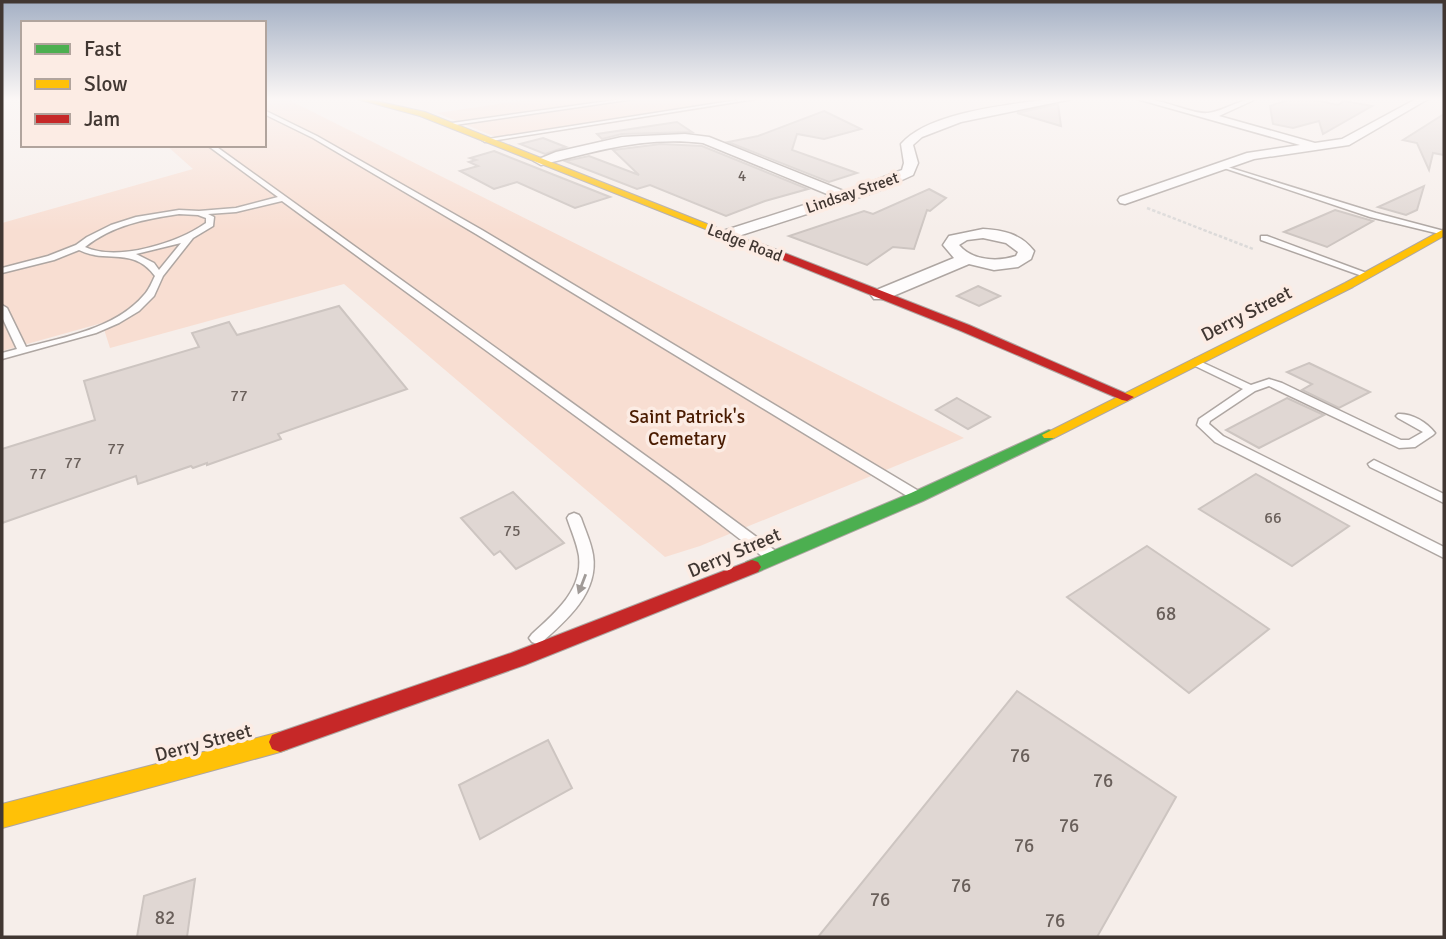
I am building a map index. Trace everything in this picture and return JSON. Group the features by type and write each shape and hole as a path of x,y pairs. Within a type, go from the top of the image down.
{"main road":[{"name":"Ledge Road","path":"492,143 880,295 1128,397"},
{"name":"Derry Street","path":"2,817 264,747 510,663 651,610 917,497 1128,397 1368,275 1443,232"}],"street":[{"path":"541,162 601,145 623,143"},
{"path":"712,143 844,196"},
{"name":"Lindsay Street","path":"726,235 873,188 908,172 911,163 909,143"},
{"path":"1306,143 1321,147"},
{"path":"1125,200 1252,156 1341,143"},
{"path":"880,295 967,259"}],"lane":[{"path":"325,143 479,232 917,497"},
{"path":"213,147 774,558"},
{"path":"1220,166 1373,215 1443,232"},
{"path":"82,249 88,239 126,221 178,212 236,210 284,198"},
{"path":"2,356 90,332 131,313 152,296 159,276 189,238 236,210"},
{"path":"199,213 210,216 209,224"},
{"path":"2,270 82,249 127,253 189,238"},
{"path":"1264,238 1368,275"},
{"path":"127,253 151,265 159,276"},
{"path":"2,308 23,350"},
{"path":"1195,362 1251,389"},
{"path":"1402,416 1425,427 1429,432 1411,444 1399,444 1269,382 1251,389 1205,419 1205,429 1219,439 1444,552"},
{"path":"1374,464 1444,499"},
{"path":"510,663 564,613 581,588 587,557 574,519"}],"path":[{"path":"1125,200 1264,253"}],"green space":[{"name":"Saint Patrick's Cemetary","path":"266,143 375,143 964,438 700,546 665,557 344,284 110,348 102,323 2,351 2,223 193,169 168,147 266,147"}],"building":[{"path":"555,143 566,147 545,154 520,144"},
{"path":"730,143 794,143 792,150 857,173 829,182"},
{"path":"1417,143 1444,143 1444,155 1433,153 1429,170"},
{"path":"661,144 702,146 808,189 726,216 650,185 637,189 565,161 589,156 639,175 613,150"},
{"path":"494,151 610,197 575,208 517,182 494,189 460,171 478,166 469,162 476,160 470,158"},
{"path":"1424,186 1417,210 1406,215 1378,207"},
{"path":"929,189 946,198 930,211 927,210 914,249 893,247 867,265 789,236 864,211 873,214"},
{"path":"1335,210 1373,221 1327,247 1284,232"},
{"path":"978,286 1000,296 979,306 957,296"},
{"path":"339,306 407,389 278,434 281,439 207,465 193,468 191,466 138,484 136,476 2,523 2,449 95,420 84,381 199,347 192,333 229,322 237,335"},
{"path":"1309,363 1370,392 1339,408 1302,390 1312,384 1287,372"},
{"path":"957,398 990,417 968,429 936,410"},
{"path":"1287,398 1324,415 1259,448 1226,430"},
{"path":"1256,474 1349,526 1292,566 1199,509"},
{"path":"513,492 564,543 516,569 500,551 494,555 461,518"},
{"path":"1147,546 1269,629 1189,693 1067,597"},
{"path":"1017,691 1176,797 1097,937 818,937"},
{"path":"548,740 572,788 480,839 459,785"},
{"path":"195,879 187,937 137,937 144,896"}],"traffic: fast":[{"path":"752,567 917,497 1049,435"}],"traffic: slow":[{"path":"495,143 750,243"},
{"path":"1049,435 1349,285 1444,232"},
{"path":"2,816 280,742"}],"traffic: jam":[{"path":"750,243 965,328 1127,397"},
{"path":"280,742 518,659 752,567"}]}
